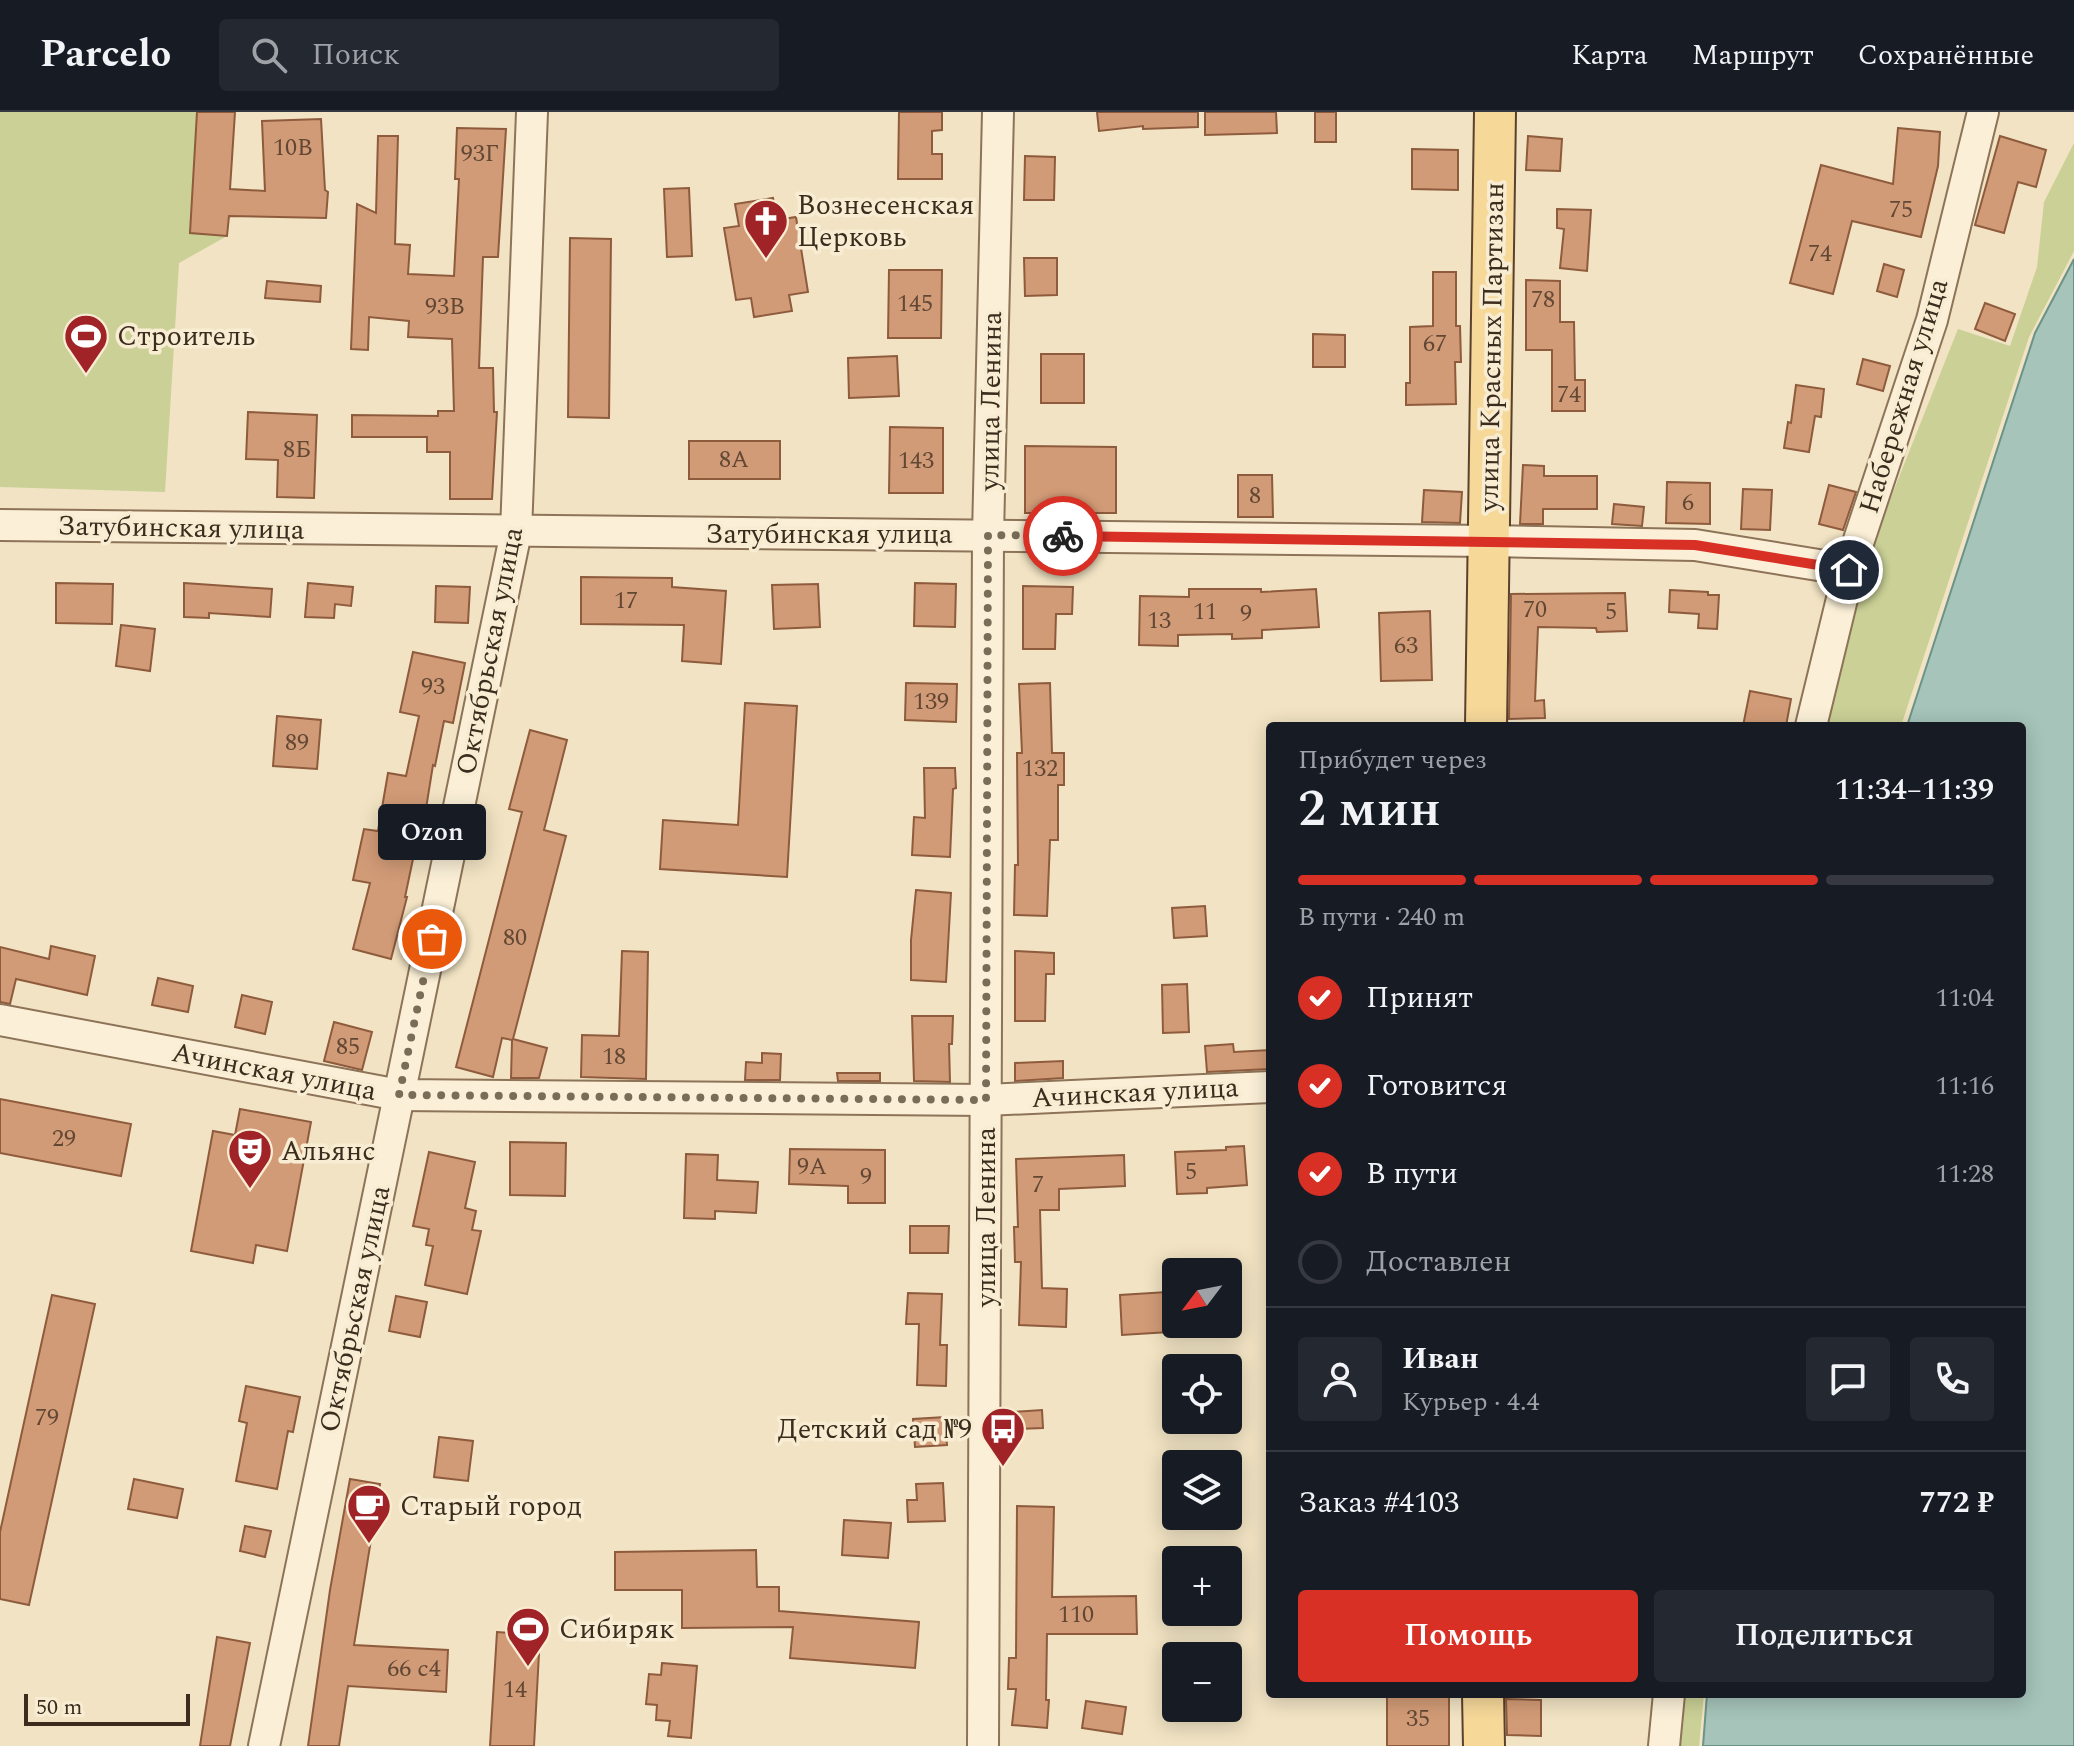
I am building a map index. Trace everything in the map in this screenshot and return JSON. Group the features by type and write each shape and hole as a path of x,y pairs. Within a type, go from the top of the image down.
{"main road":[{"name":"улица Красных Партизан","path":"1486,722 1495,112"},
{"path":"1483,1698 1484,1746"}],"street":[{"name":"Октябрьская улица","path":"264,1746 516,532 532,112"},
{"name":"улица Ленина","path":"983,1746 988,535 998,112"},
{"name":"Набережная улица","path":"1812,722 1849,570 1932,320 1983,112"},
{"name":"Затубинская улица","path":"0,525 1695,545 1849,570"},
{"name":"Ачинская улица","path":"0,1020 399,1095 986,1100 1266,1087"},
{"path":"1664,1746 1669,1698"}],"green space":[{"name":"Строитель","path":"0,112 235,112 227,236 179,263 165,492 0,487"},
{"path":"2074,143 2074,251 2029,337 1902,722 1826,722 1862,570 1958,329 2010,346 2037,267 2044,202"},
{"path":"1675,1698 1704,1698 1699,1746 1671,1746"}],"water":[{"path":"2074,259 2074,1746 1703,1746 1707,1698 2026,1698 2026,722 1908,722 2035,333"}],"building":[{"path":"197,112 235,112 230,189 265,191 262,121 321,119 325,190 328,192 326,218 229,216 227,236 190,233"},
{"path":"899,112 942,112 942,130 932,131 932,154 942,154 942,179 898,179"},
{"path":"1097,112 1198,112 1198,127 1143,129 1143,126 1099,131"},
{"path":"1205,112 1276,112 1277,133 1205,135"},
{"path":"1315,112 1336,112 1336,142 1315,142"},
{"path":"457,128 506,129 498,257 483,257 479,368 493,368 494,412 497,412 492,499 450,499 450,452 427,452 427,437 352,437 352,415 438,416 438,411 454,411 452,339 408,337 409,321 369,317 368,350 351,349 357,204 376,213 378,136 398,136 395,244 410,245 408,274 454,276 459,179 455,179"},
{"path":"1898,128 1940,132 1938,166 1921,237 1852,221 1833,294 1790,283 1821,165 1893,184"},
{"path":"1528,136 1562,139 1560,171 1526,170"},
{"path":"2000,136 2046,150 2036,187 2018,182 2004,233 1975,225"},
{"path":"1412,149 1458,150 1458,190 1412,189"},
{"path":"1025,156 1055,157 1054,200 1024,200"},
{"path":"689,188 692,256 667,257 664,189"},
{"name":"Вознесенская Церковь","path":"773,198 777,220 796,217 808,292 789,295 792,311 754,317 751,298 736,300 724,228 739,226 735,204"},
{"path":"1557,209 1591,210 1587,271 1560,268 1564,229 1557,228"},
{"path":"570,238 611,239 609,418 568,417"},
{"path":"1024,258 1057,258 1057,295 1025,296"},
{"path":"1884,264 1904,270 1897,297 1877,291"},
{"path":"889,270 942,270 941,338 888,338"},
{"path":"1433,272 1456,272 1456,326 1460,326 1461,362 1455,362 1456,404 1406,405 1406,383 1410,383 1410,327 1433,326"},
{"path":"1526,280 1560,281 1560,322 1574,322 1575,380 1585,380 1585,411 1552,411 1552,350 1526,350"},
{"path":"267,281 321,286 320,302 265,298"},
{"path":"1985,303 2015,314 2005,341 1975,329"},
{"path":"1313,334 1345,335 1345,367 1313,367"},
{"path":"1041,354 1084,354 1084,403 1041,403"},
{"path":"897,356 899,396 849,398 848,358"},
{"path":"1863,359 1890,366 1883,391 1857,384"},
{"path":"1796,385 1824,389 1821,417 1815,416 1809,452 1784,448"},
{"path":"248,412 317,415 314,498 277,497 278,460 246,459"},
{"path":"890,427 943,428 943,493 889,493"},
{"path":"689,441 780,441 780,479 689,479"},
{"path":"1025,446 1116,447 1116,513 1025,513"},
{"path":"1523,465 1544,466 1544,476 1597,476 1597,509 1543,509 1543,524 1520,524"},
{"path":"1238,475 1272,475 1273,517 1238,517"},
{"path":"1667,482 1710,483 1710,524 1666,523"},
{"path":"1829,485 1856,492 1843,530 1819,524"},
{"path":"1743,489 1772,490 1770,530 1741,529"},
{"path":"1424,490 1462,492 1460,523 1422,522"},
{"path":"1614,504 1644,507 1642,526 1612,524"},
{"path":"581,577 672,578 672,587 726,591 721,664 682,661 684,625 581,624"},
{"path":"56,583 113,584 112,624 56,623"},
{"path":"184,583 272,589 270,617 209,613 209,618 184,617"},
{"path":"308,583 353,587 351,606 335,604 334,618 305,617"},
{"path":"915,583 956,584 955,627 914,626"},
{"path":"818,584 820,627 774,629 772,585"},
{"path":"436,586 470,587 468,623 435,622"},
{"path":"1023,586 1073,587 1072,614 1056,614 1055,649 1023,649"},
{"path":"1189,589 1261,589 1261,592 1316,589 1319,627 1262,630 1262,638 1232,639 1232,634 1178,635 1178,646 1139,645 1140,596 1189,597"},
{"path":"1670,590 1719,595 1717,629 1698,628 1699,614 1669,612"},
{"path":"1625,593 1627,631 1538,627 1535,701 1544,700 1545,718 1509,719 1511,594"},
{"path":"1430,611 1432,680 1381,681 1379,613"},
{"path":"121,625 155,629 150,671 116,666"},
{"path":"413,652 465,663 453,723 444,721 433,765 424,821 421,821 407,897 391,959 353,949 370,883 353,880 364,829 378,831 388,773 406,776 419,716 400,712"},
{"path":"906,683 957,684 956,722 905,720"},
{"path":"1050,683 1052,753 1064,753 1064,785 1058,785 1058,840 1050,840 1047,916 1014,915 1015,865 1018,865 1017,753 1022,753 1019,684"},
{"path":"1750,691 1791,699 1787,722 1744,722"},
{"path":"745,703 797,706 787,877 660,869 663,820 738,825"},
{"path":"277,716 321,720 317,769 273,766"},
{"path":"530,730 567,740 544,830 566,836 513,1039 547,1048 539,1078 511,1078 512,1040 502,1038 493,1077 456,1067 522,812 509,809"},
{"path":"924,768 955,768 950,857 912,855 914,817 925,818"},
{"path":"916,890 951,893 946,982 911,980"},
{"path":"1205,906 1207,936 1174,938 1172,908"},
{"path":"51,946 95,956 87,995 16,979 10,1004 0,1002 0,947 49,959"},
{"path":"622,951 648,952 646,1079 581,1077 582,1035 619,1036"},
{"path":"1015,951 1054,953 1054,974 1046,974 1045,1021 1015,1021"},
{"path":"158,978 193,986 188,1012 152,1005"},
{"path":"1187,984 1189,1032 1163,1033 1162,985"},
{"path":"242,995 272,1002 265,1034 235,1027"},
{"path":"912,1016 953,1016 952,1044 949,1044 950,1082 914,1081"},
{"path":"334,1022 372,1032 362,1070 324,1061"},
{"path":"1233,1044 1234,1052 1266,1050 1266,1069 1207,1072 1205,1046"},
{"path":"762,1053 781,1054 780,1080 745,1080 746,1062 762,1063"},
{"path":"1063,1061 1063,1078 1015,1081 1015,1063"},
{"path":"837,1073 880,1073 880,1081 838,1081"},
{"path":"0,1099 131,1124 121,1176 0,1153"},
{"name":"Альянс","path":"240,1109 311,1122 287,1251 256,1245 253,1263 191,1251 213,1131 235,1135"},
{"path":"510,1142 566,1143 565,1196 510,1195"},
{"path":"1244,1146 1247,1185 1207,1188 1207,1193 1177,1194 1175,1152 1226,1150 1226,1147"},
{"path":"790,1149 885,1150 885,1203 848,1203 848,1186 789,1184"},
{"path":"429,1152 475,1162 465,1208 476,1211 472,1230 481,1231 467,1294 425,1285 433,1246 426,1245 429,1229 413,1226"},
{"path":"686,1154 718,1155 717,1180 758,1182 756,1213 715,1211 715,1219 684,1218"},
{"path":"1124,1155 1125,1186 1059,1189 1059,1210 1040,1210 1042,1288 1067,1289 1066,1327 1019,1325 1021,1262 1015,1262 1014,1227 1018,1227 1016,1159"},
{"path":"910,1226 949,1226 948,1253 910,1253"},
{"path":"1162,1292 1162,1332 1122,1335 1120,1295"},
{"path":"908,1293 942,1294 940,1345 947,1345 946,1386 917,1385 919,1324 906,1324"},
{"path":"52,1295 95,1304 29,1605 0,1599 0,1532"},
{"path":"396,1296 427,1302 420,1337 389,1331"},
{"path":"246,1386 300,1397 293,1432 288,1431 277,1489 236,1481 247,1423 239,1421"},
{"path":"1042,1410 1043,1428 1014,1429 1013,1412"},
{"path":"945,1417 947,1445 915,1447 913,1419"},
{"path":"439,1437 473,1441 468,1481 434,1477"},
{"path":"134,1479 183,1489 177,1518 128,1509"},
{"path":"350,1479 380,1484 354,1645 448,1650 446,1692 348,1686 339,1746 308,1746 330,1590"},
{"path":"943,1483 945,1521 908,1522 907,1500 917,1500 916,1484"},
{"path":"1017,1506 1054,1507 1052,1597 1136,1596 1137,1634 1047,1634 1047,1728 1012,1725 1016,1689 1008,1689 1009,1658 1016,1658"},
{"path":"844,1520 891,1523 888,1558 842,1555"},
{"path":"245,1526 271,1531 265,1557 240,1551"},
{"path":"756,1550 757,1587 779,1587 779,1611 919,1622 915,1668 790,1658 793,1627 682,1628 682,1590 615,1590 615,1552"},
{"path":"497,1632 540,1635 534,1746 490,1746"},
{"path":"217,1637 250,1643 230,1746 200,1746"},
{"path":"662,1663 697,1666 691,1738 668,1736 670,1721 656,1720 657,1705 646,1704 649,1674 661,1675"},
{"path":"1387,1698 1449,1698 1449,1746 1387,1746"},
{"path":"1506,1699 1541,1700 1541,1736 1507,1735"},
{"path":"1086,1701 1126,1707 1122,1734 1082,1728"}],"way so far":[{"path":"432,939 399,1095 986,1100 988,535 1063,536"}],"place":[{"name":"Вознесенская Церковь","path":"766,260"},
{"name":"Строитель","path":"86,375"},
{"name":"Ozon","path":"432,939"},
{"name":"Альянс","path":"250,1190"},
{"name":"Детский сад №9","path":"1003,1468"},
{"name":"Старый город","path":"369,1545"},
{"name":"Сибиряк","path":"528,1668"}],"route":[{"path":"1063,536 1695,545 1849,570"}]}
